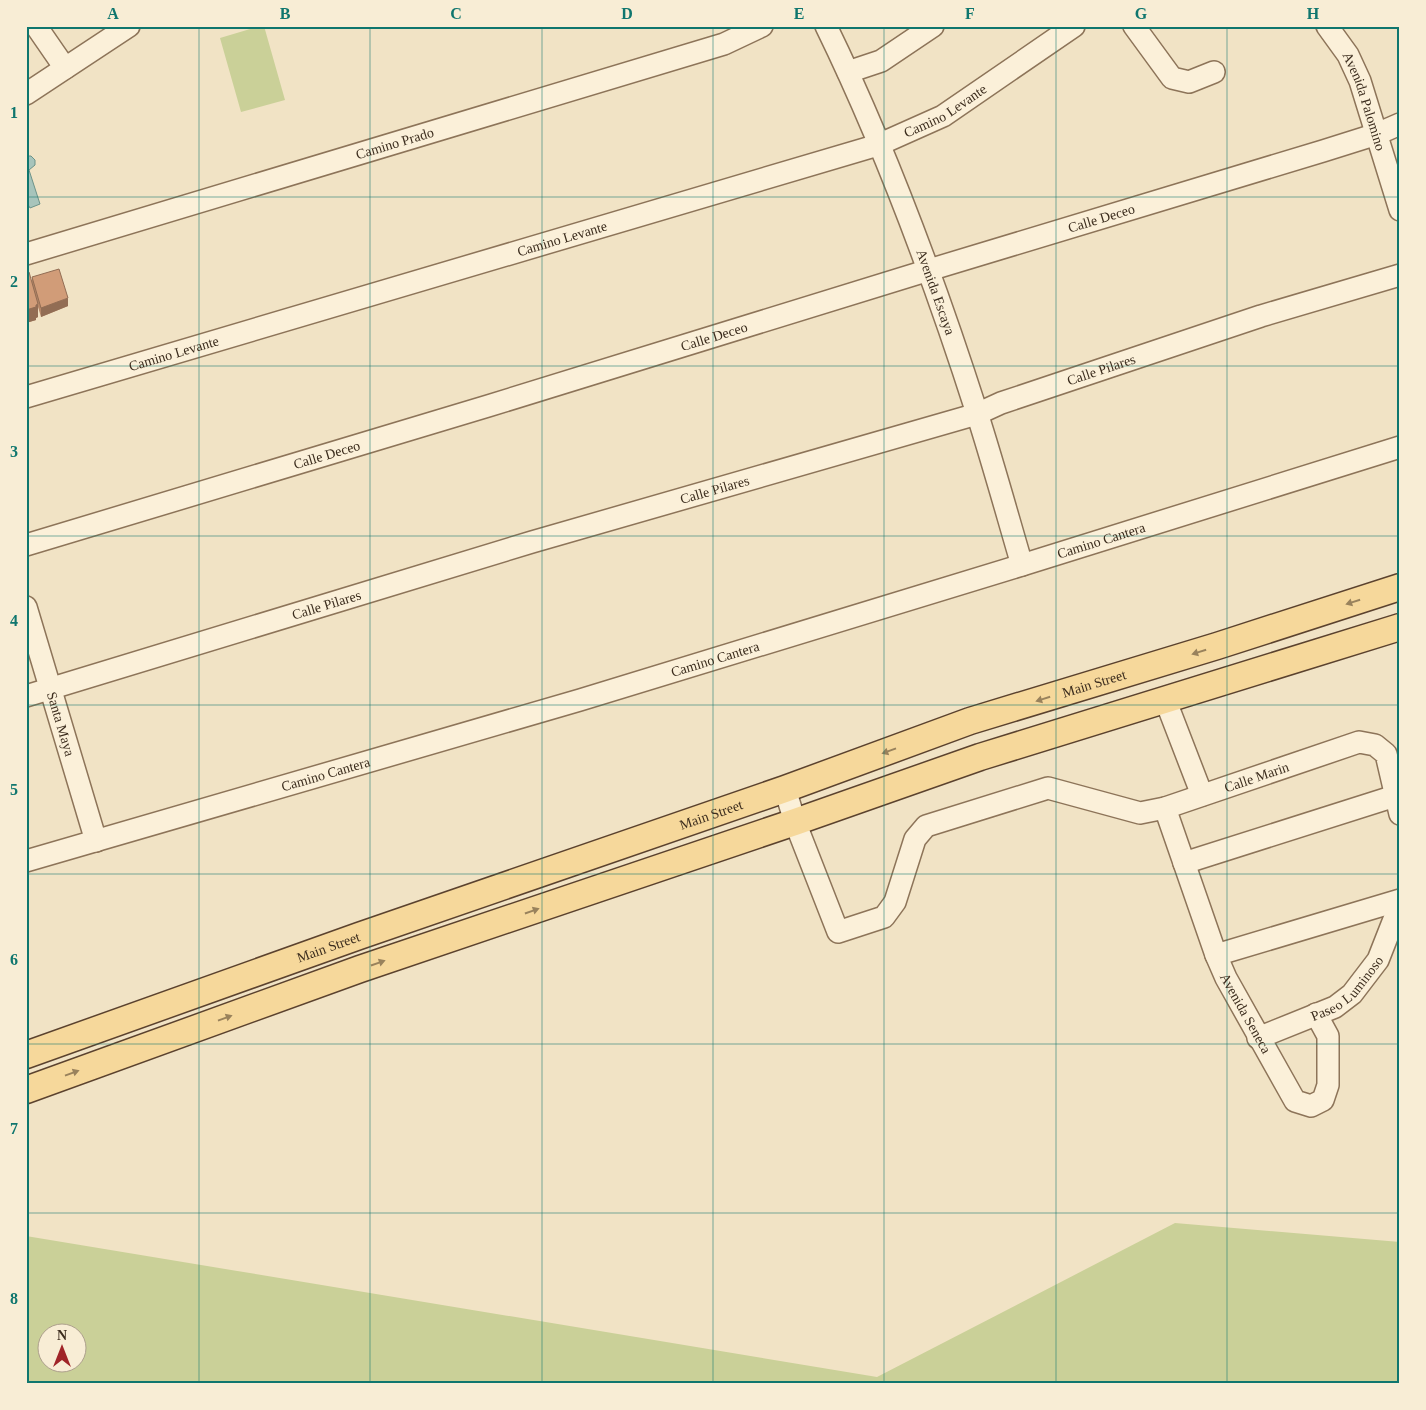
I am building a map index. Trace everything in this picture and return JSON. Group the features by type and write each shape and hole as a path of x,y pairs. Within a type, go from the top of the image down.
{"main road":[{"name":"Main Street","path":"26,1055 970,722 1400,587"},
{"path":"26,1090 360,969 980,758 1400,627"}],"street":[{"path":"36,26 66,68"},
{"path":"26,94 129,26"},
{"name":"Camino Prado","path":"26,254 724,44 762,26"},
{"name":"Avenida Escaya","path":"826,26 848,72 929,270 977,414 1022,565"},
{"path":"848,72 881,61 933,26"},
{"name":"Camino Levante","path":"26,397 878,145 944,116 1074,26"},
{"path":"1134,26 1172,78 1189,82 1214,72"},
{"name":"Avenida Palomino","path":"1327,26 1348,55 1360,81 1400,210"},
{"name":"Calle Deceo","path":"26,545 1377,134 1400,124"},
{"name":"Calle Pilares","path":"26,696 532,542 977,414 1002,403 1261,316 1400,275"},
{"name":"Camino Cantera","path":"26,861 580,700 1400,447"},
{"name":"Santa Maya","path":"26,607 96,841"},
{"path":"1165,699 1202,795"},
{"name":"Calle Marin","path":"796,822 838,932 884,917 894,902 915,839 926,826 1048,788 1140,813 1165,808 1359,742 1376,745 1386,754 1397,805"},
{"path":"784,788 796,822"},
{"path":"1184,864 1397,805"},
{"name":"Avenida Seneca","path":"1165,808 1216,955 1226,978 1295,1101 1312,1106 1324,1100 1328,1086 1328,1036 1316,1014"},
{"path":"1216,955 1400,902"},
{"name":"Paseo Luminoso","path":"1258,1038 1335,1007 1352,994 1378,960 1400,902"}],"green space":[{"path":"264,26 285,100 241,112 220,38"},
{"path":"1175,1223 1400,1242 1400,1384 26,1384 26,1236 877,1377"}],"water":[{"path":"26,156 31,156 35,160 35,165 29,170 40,204 30,208 26,201"}],"building":[{"path":"59,269 68,298 41,308 32,277"},
{"path":"26,272 29,272 38,304 36,307 26,310"}]}
